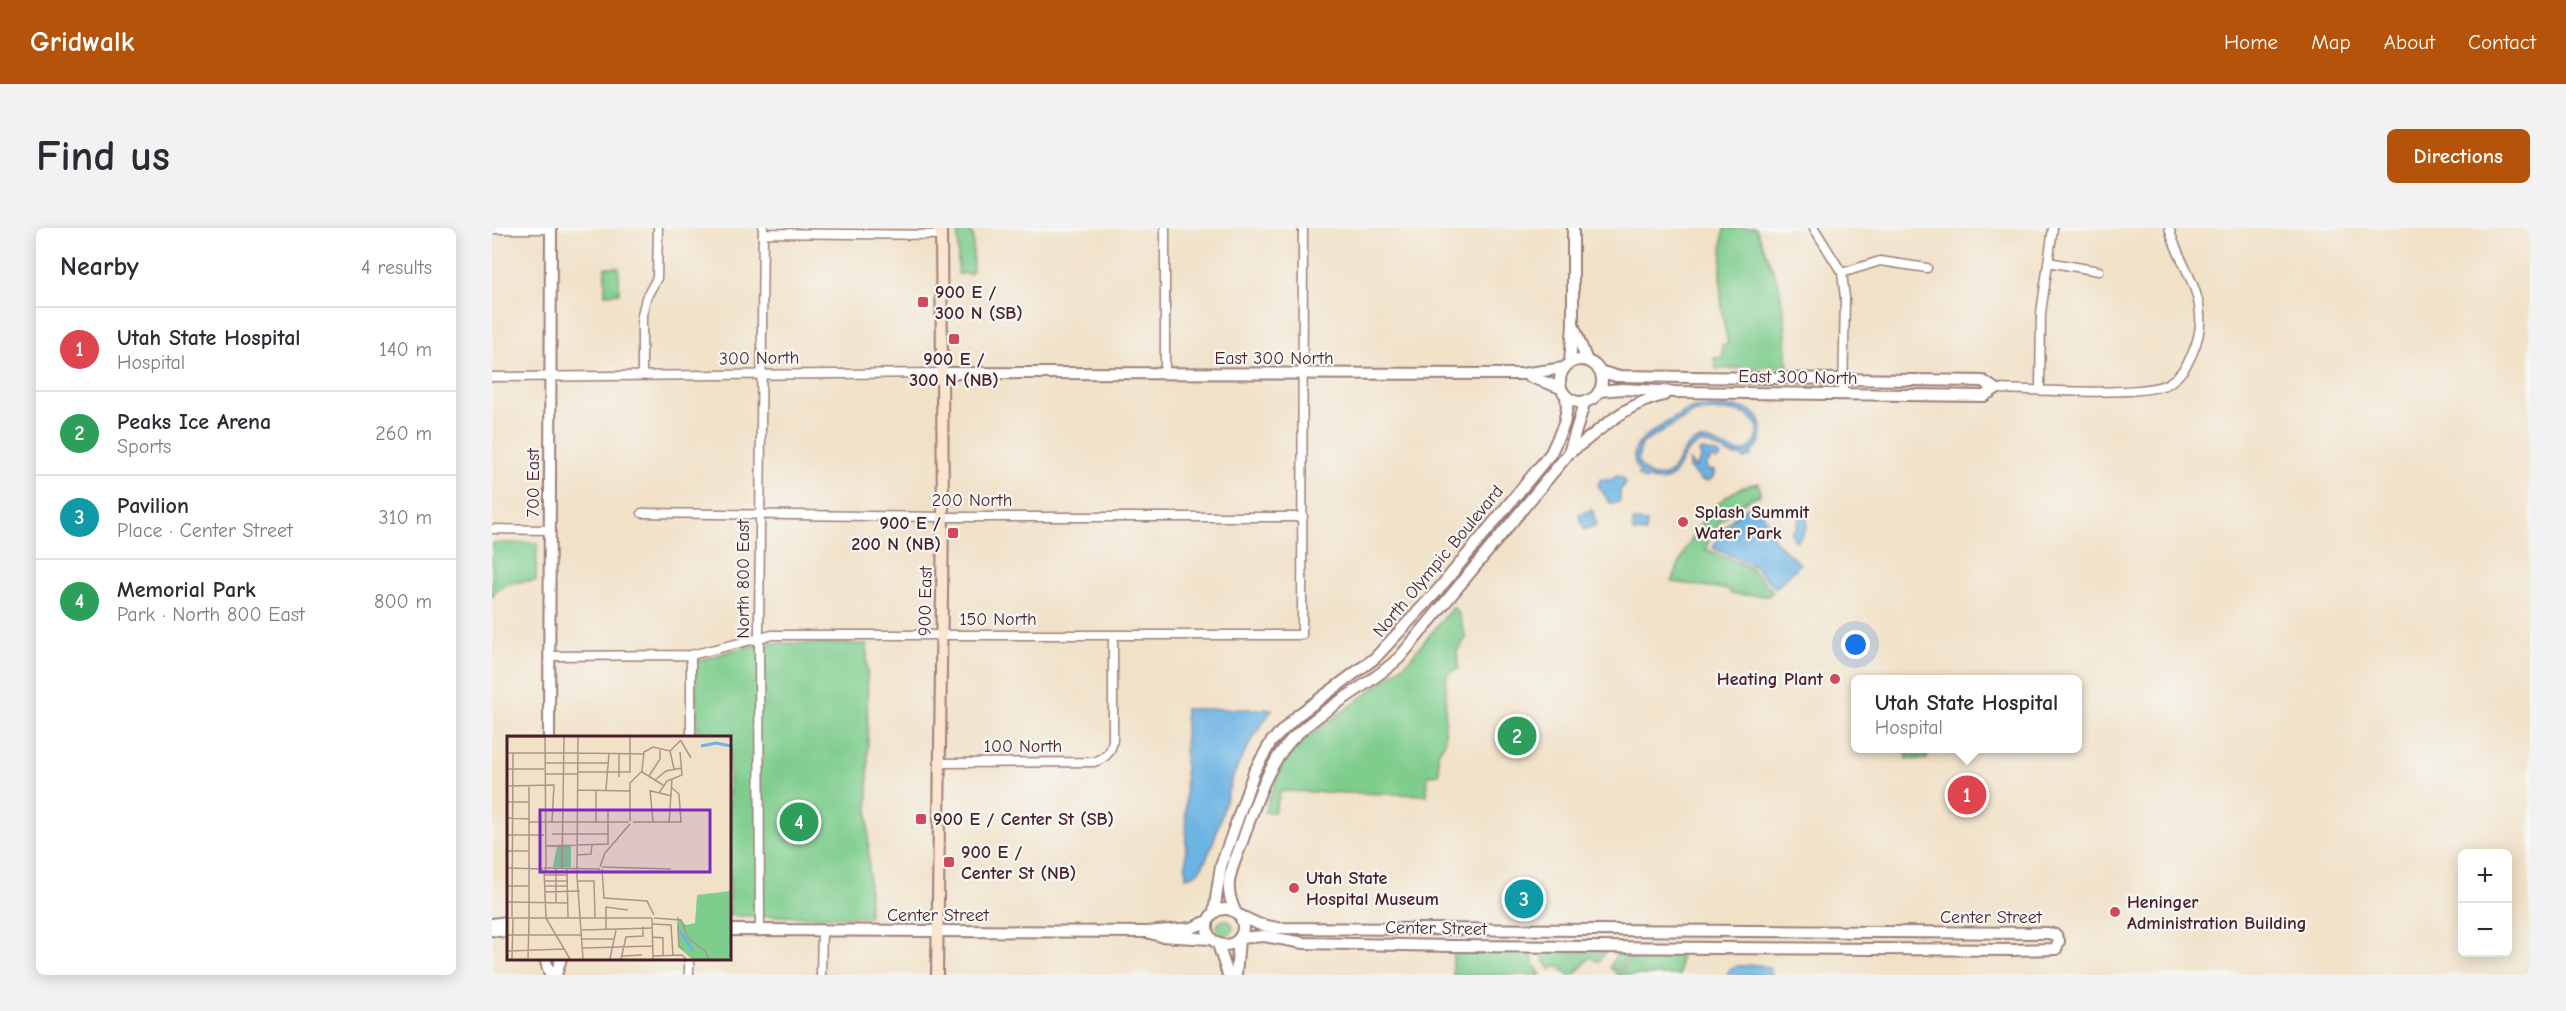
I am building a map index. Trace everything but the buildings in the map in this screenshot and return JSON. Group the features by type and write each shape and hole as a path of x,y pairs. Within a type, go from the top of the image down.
{"main road":[{"name":"900 East","path":"937,975 943,517 940,373 941,231"}],"street":[{"path":"642,375 642,315 646,298 657,278 658,228"},
{"path":"1165,228 1165,374"},
{"path":"1303,228 1303,517"},
{"path":"1573,228 1573,325 1567,365 1559,380 1564,392 1573,400 1586,401 1594,397 1602,384 1599,371 1587,361 1573,325"},
{"path":"1814,228 1842,273 1845,298 1843,395"},
{"path":"2040,390 2041,313 2053,228"},
{"name":"East 300 North","path":"1599,371 1616,376 1983,381 1995,389 2154,389 2168,384 2185,369 2197,337 2200,316 2197,294 2169,228"},
{"path":"492,229 551,229"},
{"name":"700 East","path":"549,736 551,229"},
{"path":"763,231 941,231"},
{"name":"North 800 East","path":"760,931 759,637 763,231"},
{"path":"1842,273 1880,261 1927,268"},
{"path":"2048,262 2099,271"},
{"path":"1567,365 1587,361"},
{"name":"East 300 North","path":"1027,373 1521,374 1567,365"},
{"name":"300 North","path":"492,377 1027,373"},
{"name":"East 300 North","path":"1521,374 1564,392"},
{"name":"East 300 North","path":"1599,391 1623,389 1676,392 1984,396 1995,389"},
{"name":"North Olympic Boulevard","path":"1211,916 1221,866 1254,772 1271,742 1298,715 1376,658 1438,590 1551,453 1564,424 1567,407 1564,392"},
{"path":"1569,453 1622,410 1641,401 1676,392"},
{"name":"North Olympic Boulevard","path":"1237,913 1227,892 1233,865 1252,814 1280,755 1291,740 1310,723 1387,670 1400,657 1569,453 1586,401"},
{"name":"200 North","path":"642,513 943,517 1303,517"},
{"name":"150 North","path":"549,656 691,655 772,635 1302,634 1303,517"},
{"path":"492,529 549,530"},
{"name":"100 North","path":"940,763 1094,762 1106,756 1113,739 1113,635"},
{"path":"691,655 691,736"},
{"path":"1228,975 1215,942 1207,931 1211,916 1225,909 1237,913 1244,924 1236,975"},
{"name":"Center Street","path":"1237,913 1258,924 1276,928 2013,933 2056,934 2059,941 2056,949 2013,950 1304,943 1264,936 1240,938"},
{"name":"Center Street","path":"730,930 1147,932 1192,928 1211,916"},
{"path":"492,924 507,922"},
{"path":"1333,928 1333,943"},
{"path":"1441,929 1441,945"},
{"path":"492,930 507,932"},
{"path":"821,975 822,930"},
{"path":"1550,930 1550,946"},
{"path":"1643,931 1643,948"},
{"name":"Center Street","path":"1147,932 1161,936 1215,942"},
{"path":"1790,933 1790,949"},
{"path":"2013,933 2013,950"},
{"path":"1984,934 1985,949"},
{"path":"1215,942 1230,945 1240,938"},
{"path":"546,960 550,975"},
{"path":"556,975 560,960"}],"green space":[{"path":"958,228 970,228 970,235 973,235 973,271 970,274 958,274"},
{"path":"1724,228 1756,228 1779,285 1785,320 1788,367 1716,369 1714,358 1723,357 1722,345 1728,344 1721,286"},
{"path":"605,267 619,267 619,293 605,294"},
{"path":"1759,483 1760,495 1742,503 1726,515 1714,531 1706,549 1750,568 1773,591 1768,596 1730,594 1731,590 1672,582 1693,535 1703,520 1728,496 1742,488"},
{"path":"492,543 537,543 536,581 505,585 492,598"},
{"path":"1453,607 1459,614 1466,638 1457,651 1459,669 1449,672 1446,680 1445,742 1438,753 1439,774 1428,775 1427,795 1281,791 1274,812 1264,812 1282,766 1300,743 1408,661"},
{"path":"772,643 867,644 869,917 730,916 730,736 697,736 696,661 742,648"},
{"path":"1907,753 1927,753 1927,759 1907,759"},
{"path":"1222,920 1228,920 1233,928 1231,934 1222,936 1217,931 1217,925"},
{"path":"1453,950 1531,950 1533,963 1541,975 1453,975"},
{"path":"1606,951 1598,962 1591,957 1574,975 1568,975 1558,965 1551,969 1544,961 1543,952"},
{"path":"1618,951 1627,951 1627,959 1615,972 1610,967"},
{"path":"1630,951 1680,952 1680,975 1616,975 1630,960"}],"water":[{"path":"1729,406 1748,410 1756,415 1760,422 1762,435 1759,444 1751,453 1752,456 1744,459 1743,456 1736,456 1713,446 1701,444 1688,451 1676,471 1666,480 1646,478 1645,480 1638,475 1640,472 1634,456 1645,437 1682,413 1700,407","holes":["1730,411 1747,415 1758,427 1756,441 1747,450 1740,452 1711,441 1696,441 1687,447 1669,474 1655,476 1647,473 1638,461 1641,444 1695,412"]},
{"path":"1703,450 1721,457 1717,460 1712,458 1706,465 1707,470 1714,471 1714,476 1709,481 1701,481 1689,468 1689,461 1695,468 1701,458 1699,451"},
{"path":"1616,476 1623,477 1625,483 1620,491 1620,501 1614,504 1609,502 1598,485 1601,479 1611,480"},
{"path":"1758,502 1776,542 1800,564 1776,588 1752,565 1713,548 1731,520"},
{"path":"1592,510 1597,525 1584,530 1579,514"},
{"path":"1805,512 1807,527 1797,541 1791,532 1797,527 1799,515"},
{"path":"1633,521 1647,522 1646,533 1633,532"},
{"path":"1185,709 1272,709 1234,774 1207,856 1195,874 1186,877"},
{"path":"1759,965 1770,968 1772,975 1727,975 1729,970 1738,966"}],"place":[{"name":"900 E / 300 N (SB)","path":"923,302"},
{"name":"900 E / 300 N (NB)","path":"954,339"},
{"name":"Splash Summit Water Park","path":"1683,522"},
{"name":"900 E / 200 N (NB)","path":"953,533"},
{"name":"Heating Plant","path":"1835,679"},
{"name":"Peaks Ice Arena","path":"1517,736"},
{"name":"Utah State Hospital","path":"1967,795"},
{"name":"900 E / Center St (SB)","path":"921,819"},
{"name":"Memorial Park","path":"799,822"},
{"name":"900 E / Center St (NB)","path":"949,862"},
{"name":"Utah State Hospital Museum","path":"1294,888"},
{"name":"Pavilion","path":"1524,899"},
{"name":"Heninger Administration Building","path":"2115,912"}]}
